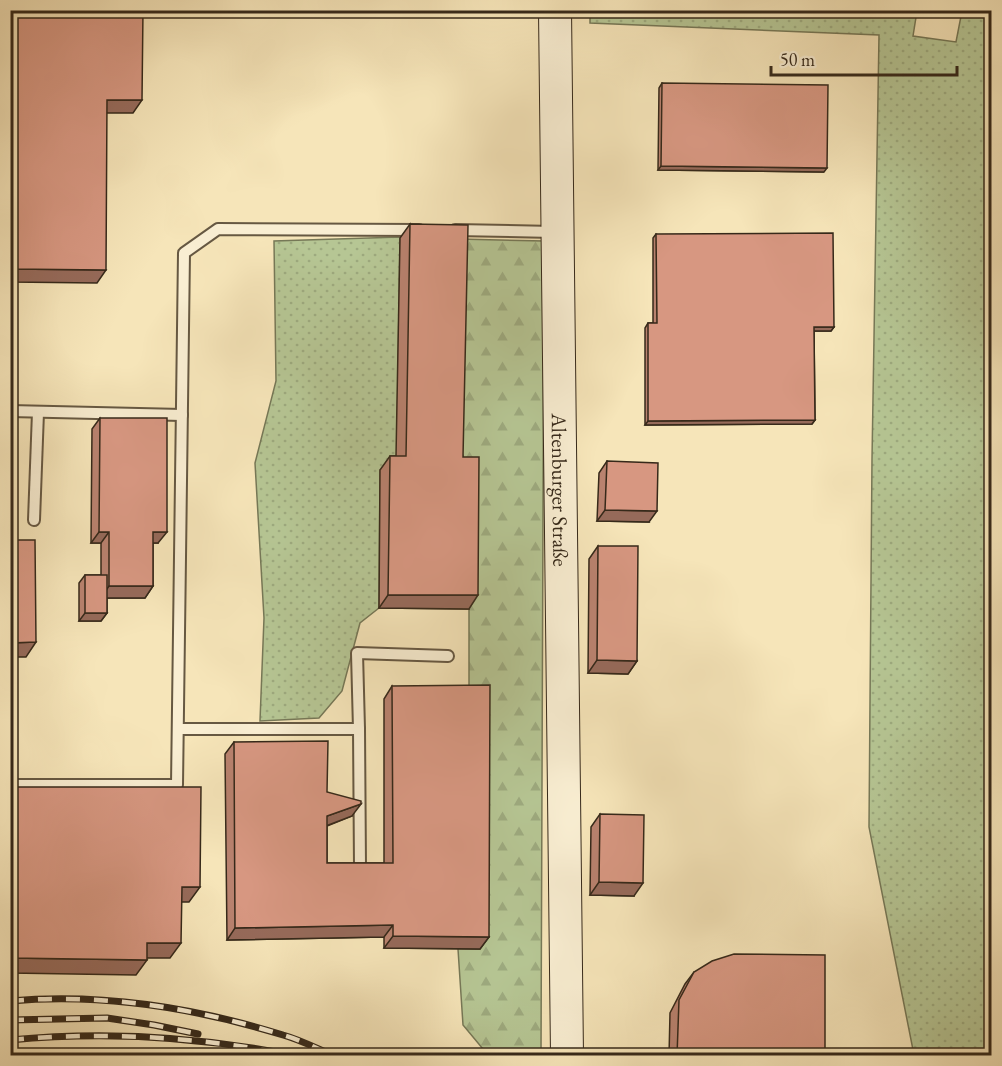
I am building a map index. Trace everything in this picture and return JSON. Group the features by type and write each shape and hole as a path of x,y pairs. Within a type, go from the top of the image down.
{"street":[{"name":"Altenburger Straße","path":"555,10 567,1056"}],"lane":[{"path":"10,785 177,785 184,254 218,229 429,230"},
{"path":"440,230 556,232"},
{"path":"10,411 182,415"},
{"path":"34,520 38,412"},
{"path":"360,866 357,653 448,656"},
{"path":"179,729 358,729"}],"green space":[{"path":"590,11 917,11 913,36 956,42 962,11 991,11 991,1055 914,1055 869,827 879,35 590,23"},
{"path":"400,237 397,440 403,442 403,470 380,470 379,608 360,623 342,691 319,718 260,721 264,618 255,463 276,381 274,241"},
{"path":"458,239 544,241 541,1055 488,1055 463,1025 458,949 469,698 469,609 447,443"}],"building":[{"path":"10,10 143,10 142,100 107,100 106,270 10,269"},
{"path":"662,83 828,85 827,168 661,166"},
{"path":"410,224 468,225 463,457 479,457 478,595 388,595 390,456 406,456"},
{"path":"833,233 834,327 814,327 815,420 648,421 648,323 657,323 656,234"},
{"path":"100,418 167,418 167,532 153,532 153,586 109,586 109,532 99,532"},
{"path":"607,461 658,463 657,511 605,510"},
{"path":"10,540 35,540 36,642 10,643"},
{"path":"598,546 638,546 637,661 597,660"},
{"path":"85,575 107,575 107,613 85,613"},
{"path":"490,685 489,937 393,936 393,925 235,928 234,742 328,741 327,792 361,801 361,804 327,816 327,863 393,863 392,686"},
{"path":"10,787 201,787 200,887 182,887 181,943 147,943 147,960 10,958"},
{"path":"600,814 644,815 643,883 599,882"},
{"path":"734,954 825,955 825,1054 884,1056 677,1056 679,1000 694,972 712,961"}],"railway":[{"path":"10,1001 79,999 183,1010 250,1025 303,1042 335,1056"},
{"path":"10,1020 107,1018 198,1034"},
{"path":"10,1040 82,1036 190,1040 296,1056"}]}
